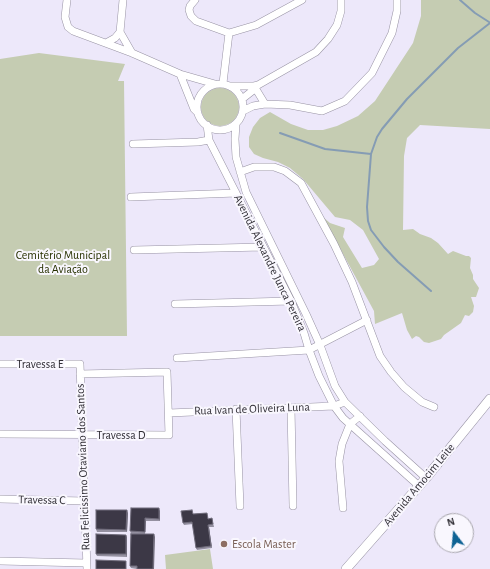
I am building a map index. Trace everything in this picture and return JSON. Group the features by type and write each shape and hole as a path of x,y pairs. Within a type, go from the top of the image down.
{"street":[{"path":"67,0 65,17 68,27 73,31 132,53 180,74 219,84 255,87"},
{"path":"106,44 115,38 120,32 123,0"},
{"path":"194,0 189,10 191,16 196,21 229,33 256,25 302,0"},
{"path":"242,99 255,87 316,52 328,39 337,25 341,11 341,0"},
{"path":"243,111 253,106 265,104 290,105 322,111 345,101 372,73 392,33 397,11 397,0"},
{"path":"120,32 132,53"},
{"path":"219,84 229,33"},
{"path":"180,74 194,109 198,112 203,122 211,128 222,130 232,127 239,120 243,111 242,99 239,92 231,86"},
{"path":"198,112 199,97 206,88 219,84"},
{"path":"255,87 265,104"},
{"name":"Avenida Alexandre Junca Pereira","path":"236,124 236,157 246,192 320,345 335,386 345,402 426,478"},
{"name":"Avenida Alexandre Junca Pereira","path":"206,125 209,140 291,301 326,392 334,406 343,418 419,486"},
{"path":"134,144 198,142 209,140"},
{"path":"240,172 254,167 274,167 285,171 301,183 334,244 352,282 380,356 390,372 404,387 422,402 434,407"},
{"path":"131,197 236,193"},
{"path":"134,250 263,247"},
{"path":"175,304 291,301"},
{"path":"177,358 309,350 367,320"},
{"name":"Travessa E","path":"0,364 80,364"},
{"name":"Rua Felicissimo Otaviano dos Santos","path":"80,364 81,435 87,566"},
{"path":"80,374 167,372 169,413"},
{"name":"Avenida Amocim Leite","path":"346,569 426,478 490,399"},
{"name":"Rua Ivan de Oliveira Luna","path":"169,413 334,406 345,402"},
{"path":"291,408 293,506"},
{"path":"236,409 240,506"},
{"name":"Travessa D","path":"0,434 169,435 169,413"},
{"path":"343,508 339,461 342,444 350,424 360,416"},
{"name":"Travessa C","path":"0,499 84,500"},
{"path":"0,562 87,566"}],"green space":[{"path":"421,0 490,0 490,129 420,125 407,138 404,156 403,230 413,229 420,234 431,238 448,254 453,251 469,256 471,258 470,268 473,279 479,288 476,297 471,297 474,306 473,312 469,316 465,315 461,323 444,335 441,339 429,343 424,342 416,336 412,339 407,330 402,313 375,324 374,311 323,217 330,223 345,228 343,237 362,268 374,265 379,259 363,230 350,220 335,217 303,179 290,168 278,162 254,154 249,147 249,137 253,127 260,118 270,112 291,124 308,130 323,130 337,126 358,116 375,101 413,43 421,16"},
{"name":"Cemitério Municipal da Aviação","path":"39,53 125,64 118,81 124,81 127,336 0,336 0,59"},
{"path":"216,88 224,88 234,93 238,100 238,114 234,121 224,126 216,126 206,121 204,118 201,111 201,103 206,93 209,91"},
{"path":"210,549 213,569 166,569 165,555"}],"building":[{"path":"131,508 159,508 159,519 145,518 145,532 130,531"},
{"path":"96,510 127,510 126,530 96,529"},
{"path":"192,510 193,514 207,513 208,519 212,518 213,524 208,525 211,546 196,548 192,522 183,523 181,511"},
{"path":"96,534 126,535 126,554 96,554"},
{"path":"131,534 154,534 153,569 137,569 137,566 130,566"},
{"path":"96,560 126,561 126,569 96,569"}],"waterway":[{"path":"460,0 475,13 489,22"},
{"path":"431,291 398,262 371,230 368,221 367,207 371,154 377,137 382,129 407,99 458,48 490,23"},
{"path":"280,133 325,149 371,154"}],"place":[{"name":"Escola Master","path":"224,544"}]}
